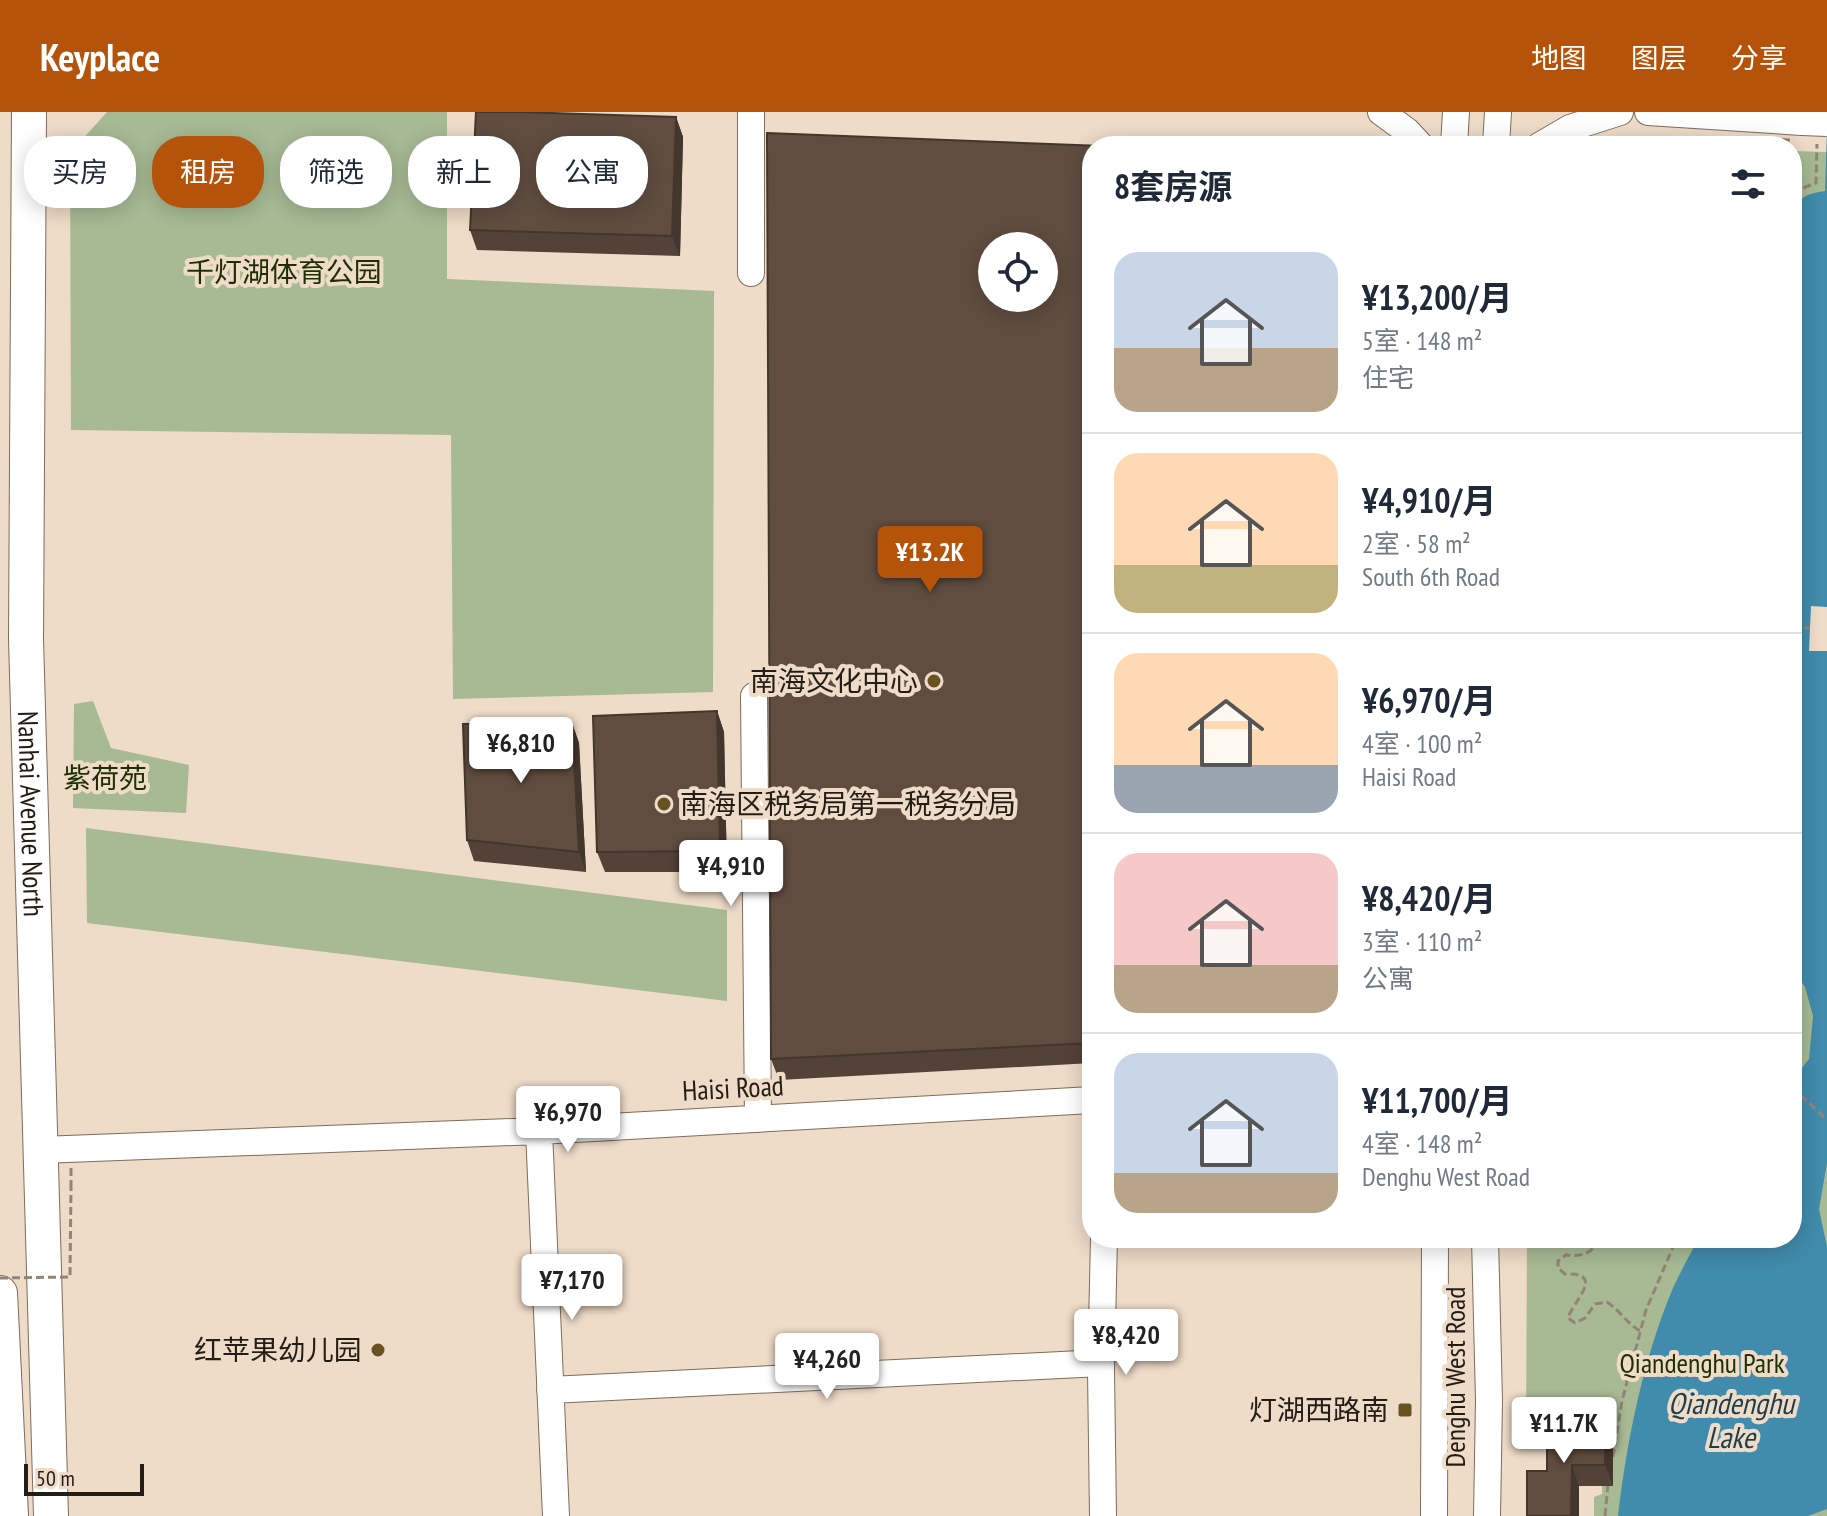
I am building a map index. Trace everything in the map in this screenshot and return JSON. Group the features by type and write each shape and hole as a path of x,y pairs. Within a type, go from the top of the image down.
{"highway":[{"path":"28,128 48,112"},
{"name":"Nanhai Avenue North","path":"28,128 26,639 51,1516"},
{"path":"0,1293 11,1516"}],"main road":[{"path":"751,112 751,273"},
{"path":"1381,112 1412,136"},
{"path":"1455,136 1456,112"},
{"path":"1497,136 1498,112"},
{"path":"1556,136 1570,128 1620,112"},
{"path":"1648,112 1815,128"},
{"path":"754,696 758,1119"},
{"name":"Haisi Road","path":"41,1150 539,1131 1082,1101"},
{"path":"539,1131 556,1516"},
{"path":"1103,1516 1101,1363 1104,1248"},
{"name":"Denghu West Road","path":"1434,1516 1435,1248"},
{"name":"Denghu West Road","path":"1485,1248 1489,1401 1487,1516"},
{"path":"550,1390 1101,1363"}],"path":[{"path":"1802,188 1816,183 1815,128"},
{"path":"1802,628 1810,628"},
{"path":"1802,1096 1827,1120"},
{"path":"0,1278 70,1277 71,1188"},
{"path":"1592,1248 1577,1256 1566,1255 1558,1261 1558,1268 1565,1274 1576,1273 1583,1277 1585,1284 1584,1293 1570,1310 1568,1318 1575,1323 1585,1318 1595,1304 1607,1302 1627,1323 1640,1331"},
{"path":"1613,1457 1622,1401 1640,1331 1673,1248"},
{"path":"1605,1516 1610,1471"}],"green space":[{"name":"千灯湖体育公园","path":"107,112 447,112 447,136 408,136 408,208 447,208 447,279 714,291 713,692 453,699 451,435 71,430 70,208 136,208 136,136 85,136"},
{"name":"Qiandenghu Lake","path":"1802,151 1827,152 1827,1516 1594,1516 1594,1497 1602,1494 1602,1437 1526,1436 1527,1248 1802,1248"},
{"name":"紫荷苑","path":"93,701 111,748 189,765 186,813 73,808 74,704"},
{"path":"86,828 727,910 727,1001 87,923"}],"water":[{"name":"Qiandenghu Lake","path":"1827,130 1827,1163 1819,1209 1827,1247 1827,1509 1808,1516 1618,1516 1631,1429 1645,1371 1662,1315 1694,1248 1802,1248 1802,1068 1809,1059 1813,1016 1802,983 1802,199 1825,191"}],"pier":[{"path":"1811,606 1827,607 1827,651 1809,651"}],"building":[{"path":"476,112 676,117 672,236 470,230 471,208 520,208 520,136 475,136"},
{"name":"南海文化中心","path":"767,133 1082,145 1082,1043 771,1059"},
{"name":"南海区税务局第一税务分局","path":"717,711 720,851 597,852 593,716"},
{"path":"572,723 579,852 467,840 463,724"},
{"path":"1547,1421 1606,1421 1605,1465 1572,1465 1571,1516 1527,1516 1527,1471 1547,1471"}],"place":[{"name":"南海文化中心","path":"934,681"},
{"name":"南海区税务局第一税务分局","path":"664,804"},
{"name":"红苹果幼儿园","path":"378,1350"},
{"name":"灯湖西路南","path":"1405,1410"}],"park label":[{"name":"Qiandenghu Park","path":"1702,1363"}]}
